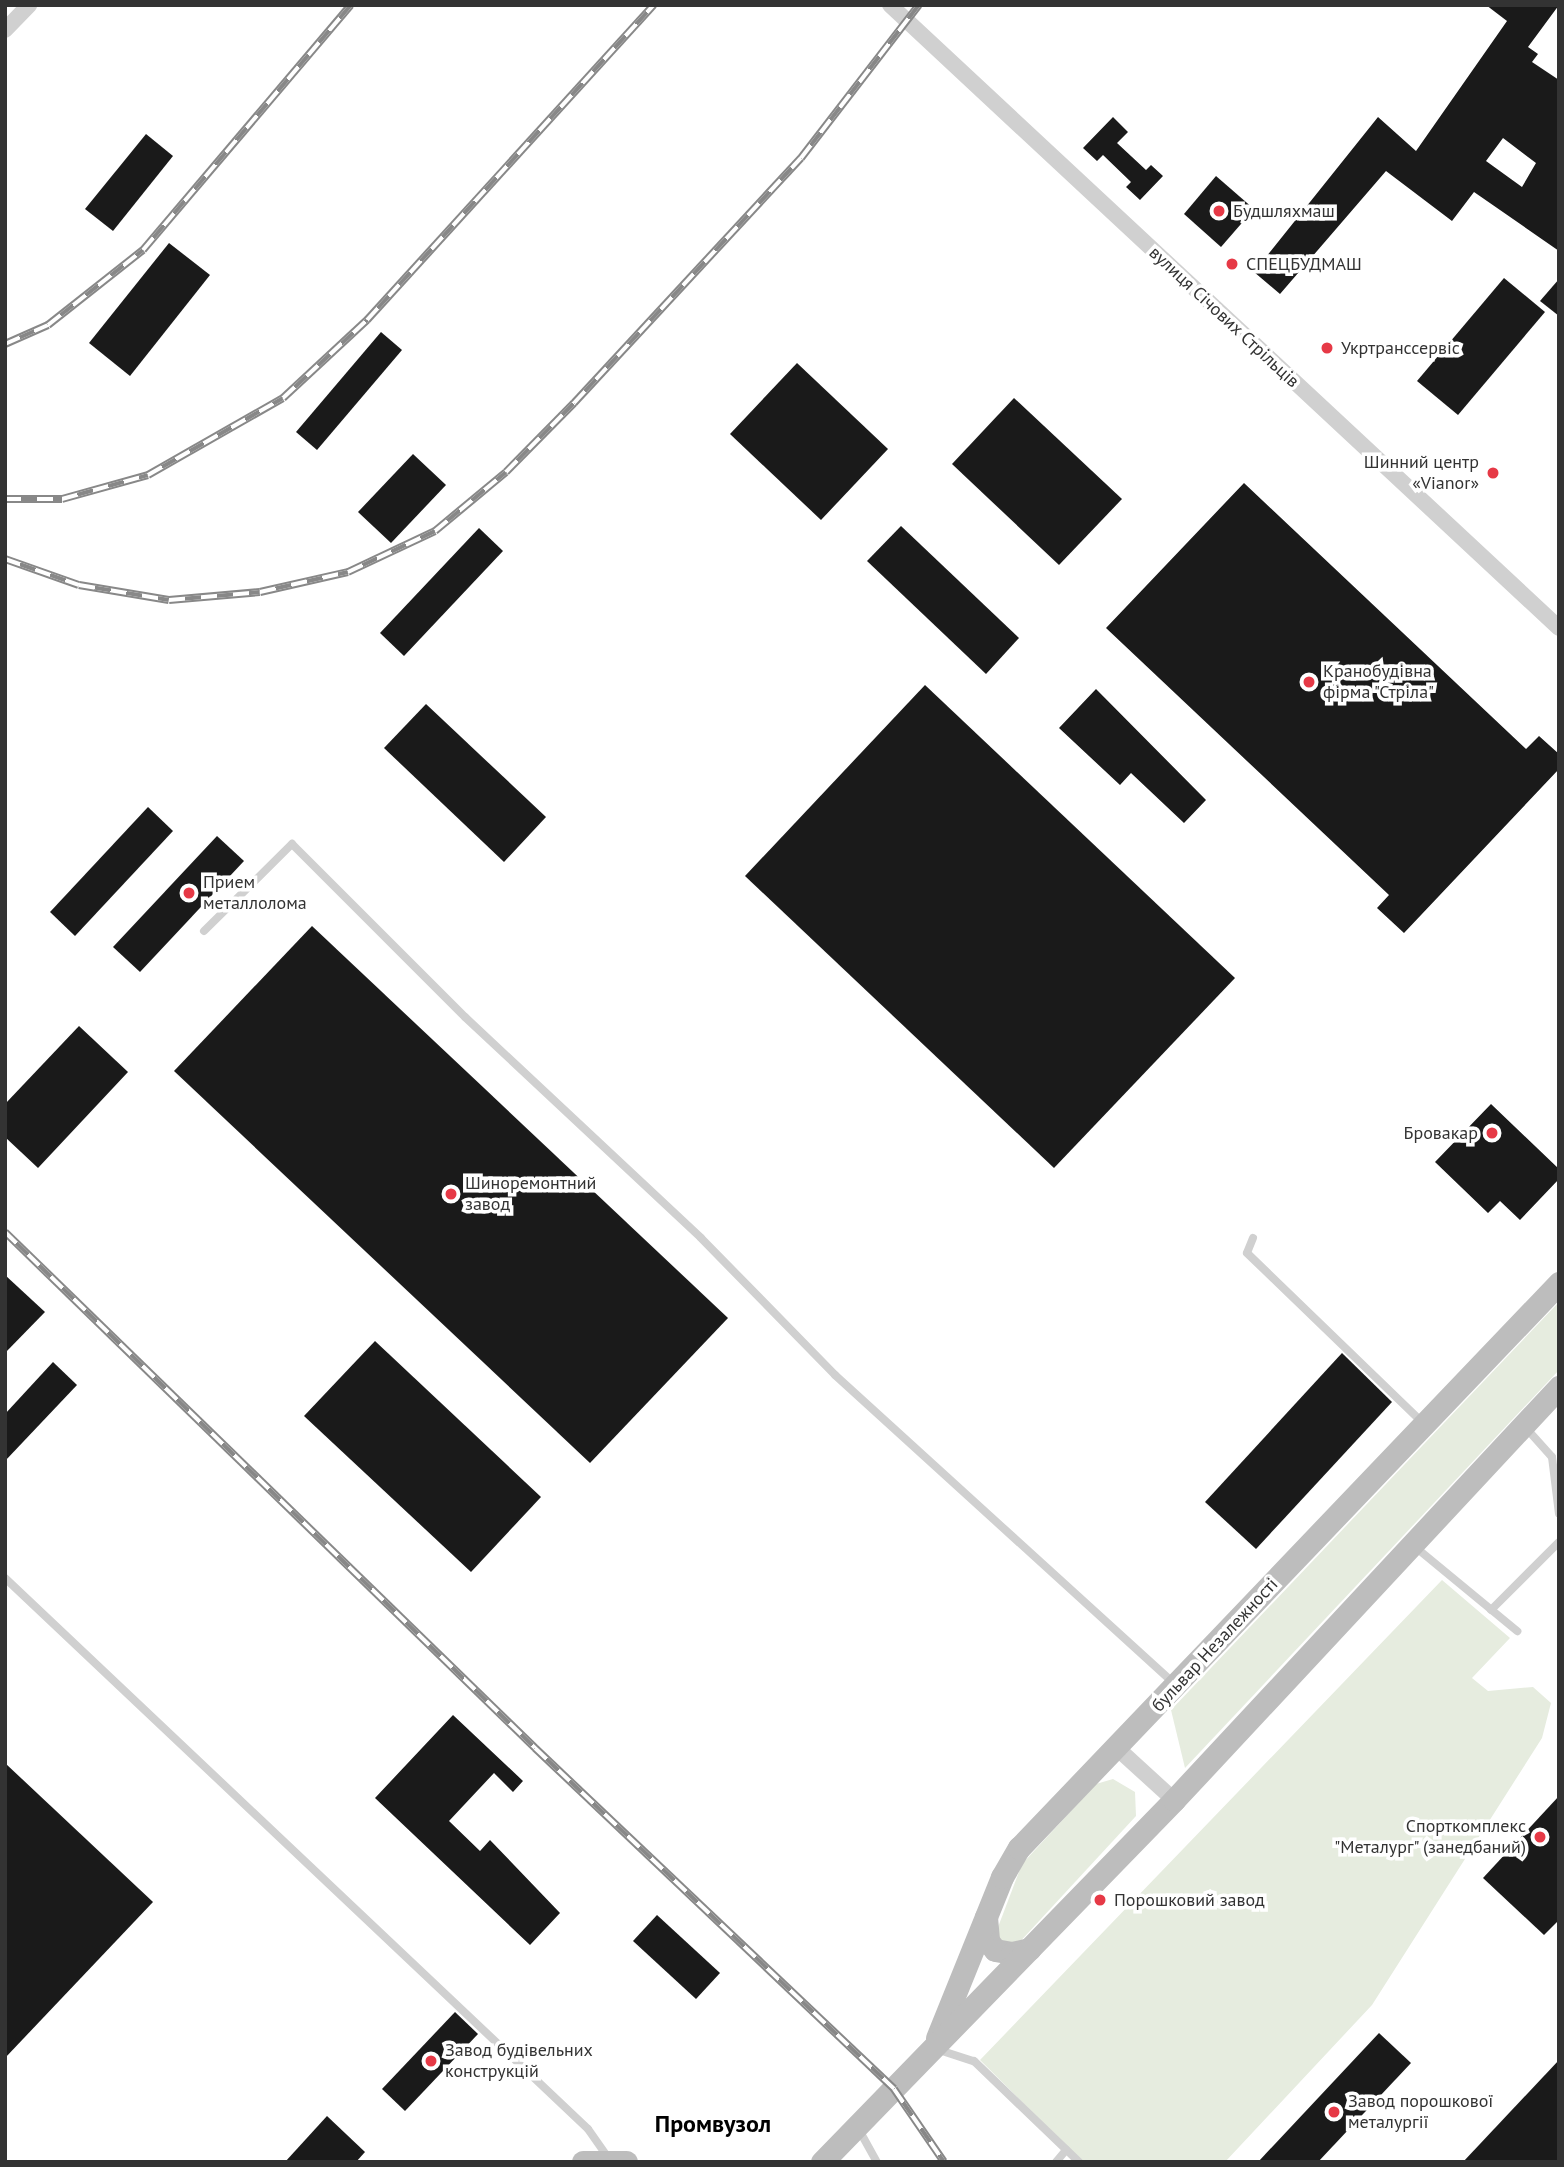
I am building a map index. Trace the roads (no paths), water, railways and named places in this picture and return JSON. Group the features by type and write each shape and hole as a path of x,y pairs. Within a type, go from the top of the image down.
{"street":[{"path":"5,30 29,5"},
{"name":"вулиця Січових Стрільців","path":"890,5 1559,628"},
{"name":"бульвар Незалежності","path":"933,2048 986,1917 1019,1848 1559,1283"},
{"name":"бульвар Незалежності","path":"822,2162 1174,1800 1559,1387"},
{"path":"1117,1748 1174,1800"},
{"path":"986,1917 988,1941 995,1950 1012,1953 1030,1949"},
{"path":"583,2162 617,2160"}],"lane":[{"path":"204,931 292,844 465,1017 701,1238 835,1376 1176,1686"},
{"path":"1253,1238 1247,1253 1424,1424"},
{"path":"1522,1425 1552,1457 1559,1514"},
{"path":"1491,1610 1559,1542"},
{"path":"1411,1544 1517,1631"},
{"path":"5,1578 579,2120 617,2160"},
{"path":"933,2048 975,2060 1079,2162"},
{"path":"857,2127 877,2162"},
{"path":"1055,2162 1066,2150"}],"railway":[{"path":"5,344 48,325 143,250 351,5"},
{"path":"5,499 62,499 148,475 283,398 367,320 654,5"},
{"path":"5,559 79,585 169,600 260,592 348,572 435,531 506,472 574,403 801,158 919,5"},
{"path":"5,1232 535,1748 894,2089 944,2162"}],"place":[{"name":"Будшляхмаш","path":"1219,211"},
{"name":"СПЕЦБУДМАШ","path":"1232,264"},
{"name":"Укртранссервіс","path":"1327,348"},
{"name":"Шинний центр «Vianor»","path":"1493,473"},
{"name":"Кранобудівна фірма \"Стріла\"","path":"1309,682"},
{"name":"Прием металлолома","path":"189,893"},
{"name":"Бровакар","path":"1492,1133"},
{"name":"Шиноремонтний завод","path":"451,1194"},
{"name":"Спорткомплекс \"Металург\" (занедбаний)","path":"1540,1837"},
{"name":"Порошковий завод","path":"1100,1900"},
{"name":"Завод будівельних конструкцій","path":"431,2061"},
{"name":"Завод порошкової металургії","path":"1334,2112"}],"district":[{"name":"Промвузол","path":"713,2124"}]}
